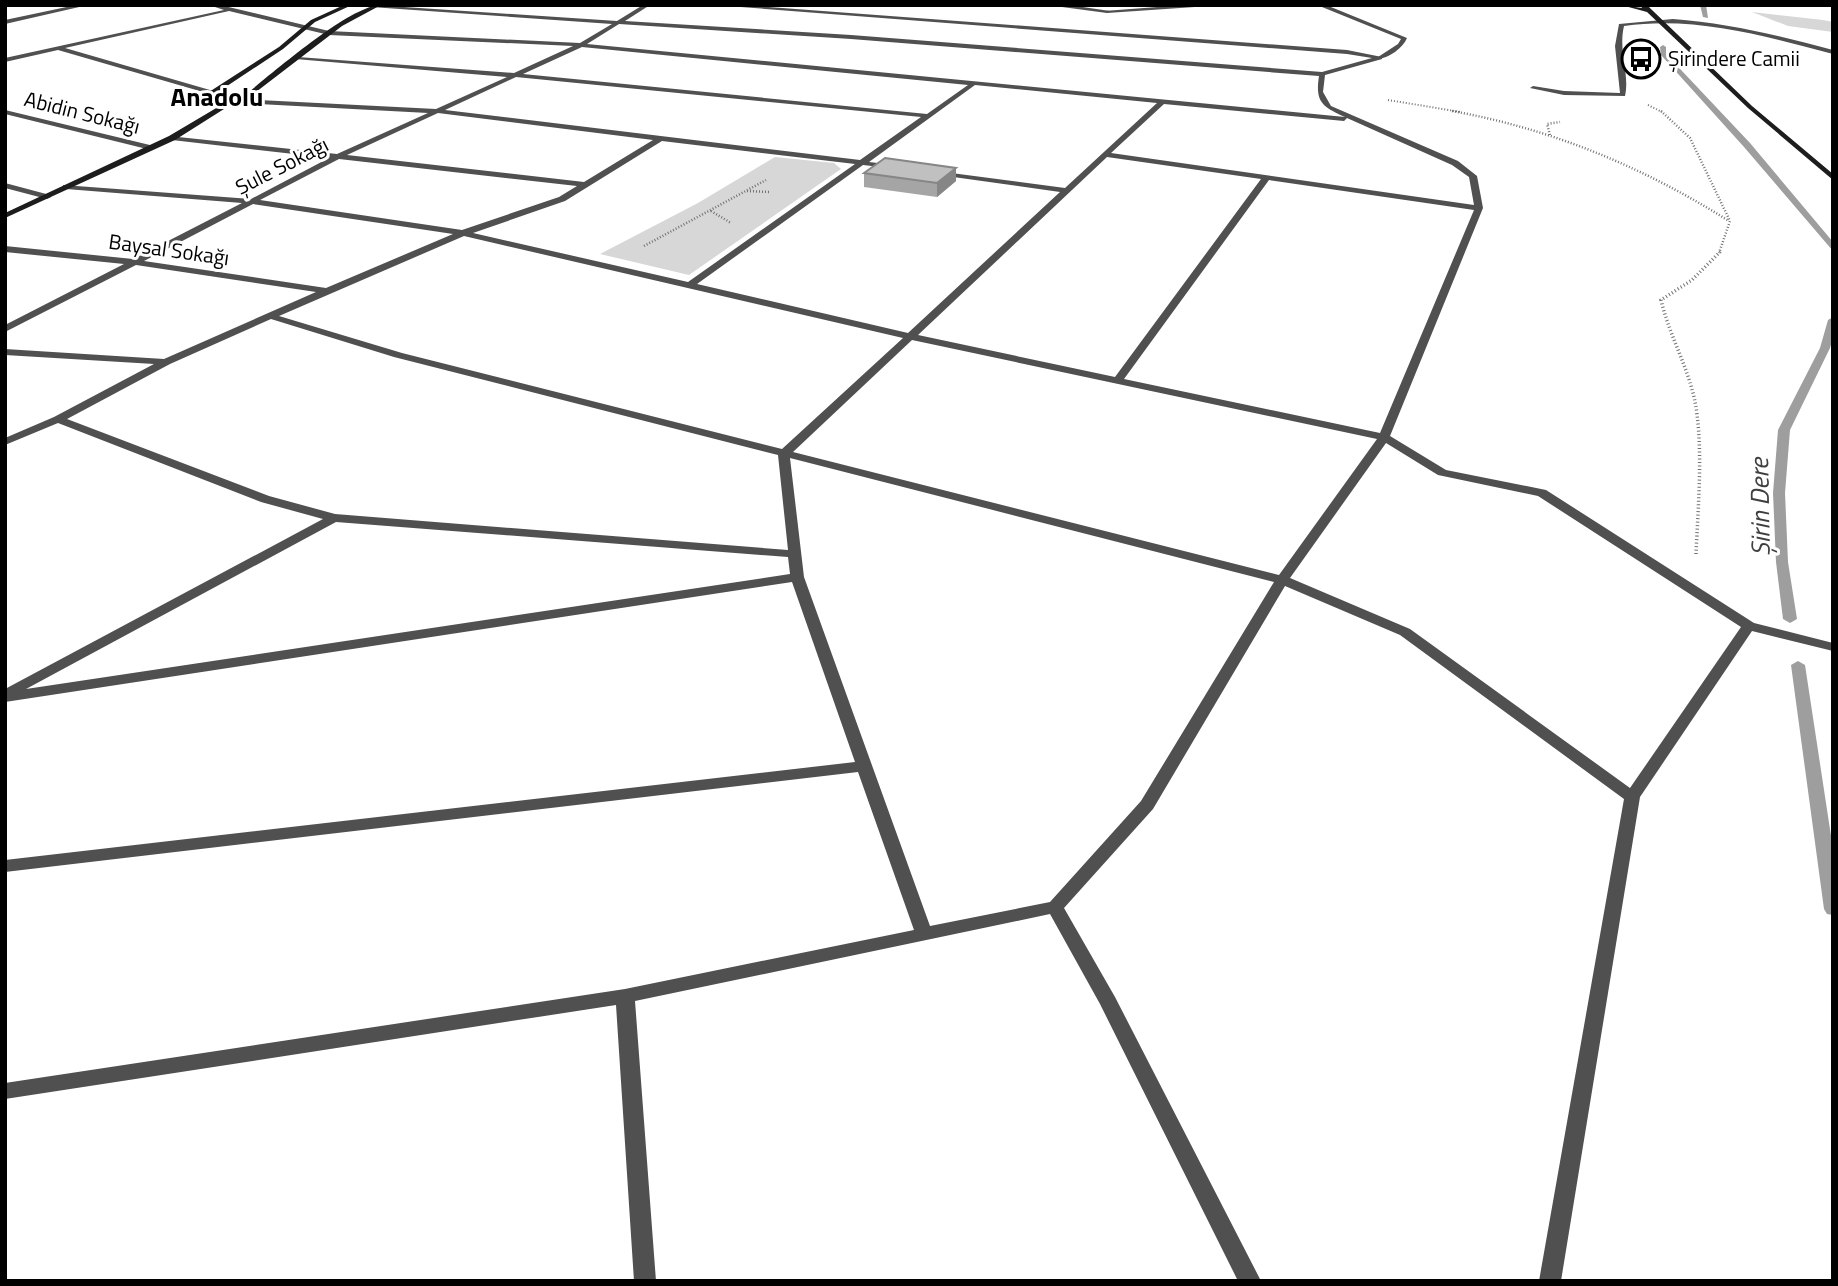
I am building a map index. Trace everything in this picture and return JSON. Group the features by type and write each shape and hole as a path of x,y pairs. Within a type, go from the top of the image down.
{"main road":[{"path":"222,108 211,93 281,48 302,29 324,15 349,5"},
{"path":"1624,5 1650,10"},
{"path":"1643,5 1662,20 1750,107 1833,178"},
{"path":"5,216 172,138 222,108 241,101 352,17 376,6"}],"street":[{"path":"5,22 85,5"},
{"path":"212,5 302,29 330,33 581,45 1353,120"},
{"name":"Şule Sokağı","path":"5,328 335,158 581,45 646,5"},
{"path":"717,5 1166,36 1347,52 1380,58"},
{"path":"1049,5 1107,11 1221,5"},
{"path":"376,6 851,37 1322,74 1380,58 1401,45 1404,38 1320,5"},
{"path":"5,60 231,10"},
{"path":"1533,88 1564,93 1623,95 1616,59 1621,25 1662,20 1731,29 1833,52"},
{"path":"57,48 241,101 435,111 906,168"},
{"path":"298,58 513,75 929,116"},
{"path":"5,1091 625,996 1055,907 1147,805 1282,580 1384,437 1479,208 1473,176 1455,163 1328,107 1320,92 1322,74"},
{"path":"690,285 866,163 972,84"},
{"path":"784,454 1164,100"},
{"name":"Abidin Sokağı","path":"5,111 151,148"},
{"path":"5,442 58,419 166,362 327,290 463,233 562,199 663,137"},
{"path":"172,138 587,185"},
{"path":"1107,155 1479,208"},
{"path":"933,172 1067,191"},
{"path":"1118,380 1267,177"},
{"path":"5,185 47,197"},
{"path":"66,187 251,201 463,233 908,336 1384,437 1441,472 1542,494 1749,626 1833,647"},
{"name":"Baysal Sokağı","path":"5,249 135,262 327,290"},
{"path":"270,316 398,355 1282,580 1405,632 1632,797"},
{"path":"5,352 166,362"},
{"path":"58,419 265,499 334,517 795,554"},
{"path":"784,454 797,577 924,934"},
{"path":"5,696 334,517"},
{"path":"5,696 797,577"},
{"path":"1550,1281 1632,797 1749,626"},
{"path":"5,866 865,766"},
{"path":"1055,907 1108,1002 1250,1281"},
{"path":"625,996 645,1281"}],"path":[{"path":"1623,95 1660,110 1690,138 1730,221 1723,250 1692,280 1661,300 1667,327 1685,361 1695,401 1699,479 1694,590"},
{"path":"1383,100 1485,116 1595,150 1657,178 1730,221"},
{"path":"607,266 811,156"},
{"path":"710,210 738,227"}],"shaded area":[{"path":"1752,12 1833,22 1833,32 1788,26"},
{"path":"775,157 834,163 841,169 689,275 600,254 698,203"}],"building":[{"path":"885,158 956,168 937,183 864,173"}],"waterway":[{"name":"Şirin Dere","path":"1703,5 1706,17"},
{"name":"Şirin Dere","path":"1663,47 1663,54 1747,145 1833,248"},
{"name":"Şirin Dere","path":"1790,619 1782,562 1779,493 1784,430 1825,348 1833,320"},
{"name":"Şirin Dere","path":"1798,665 1833,909"}],"place":[{"name":"Şirindere Camii","path":"1641,59"}],"district":[{"name":"Anadolu","path":"217,97"}]}
